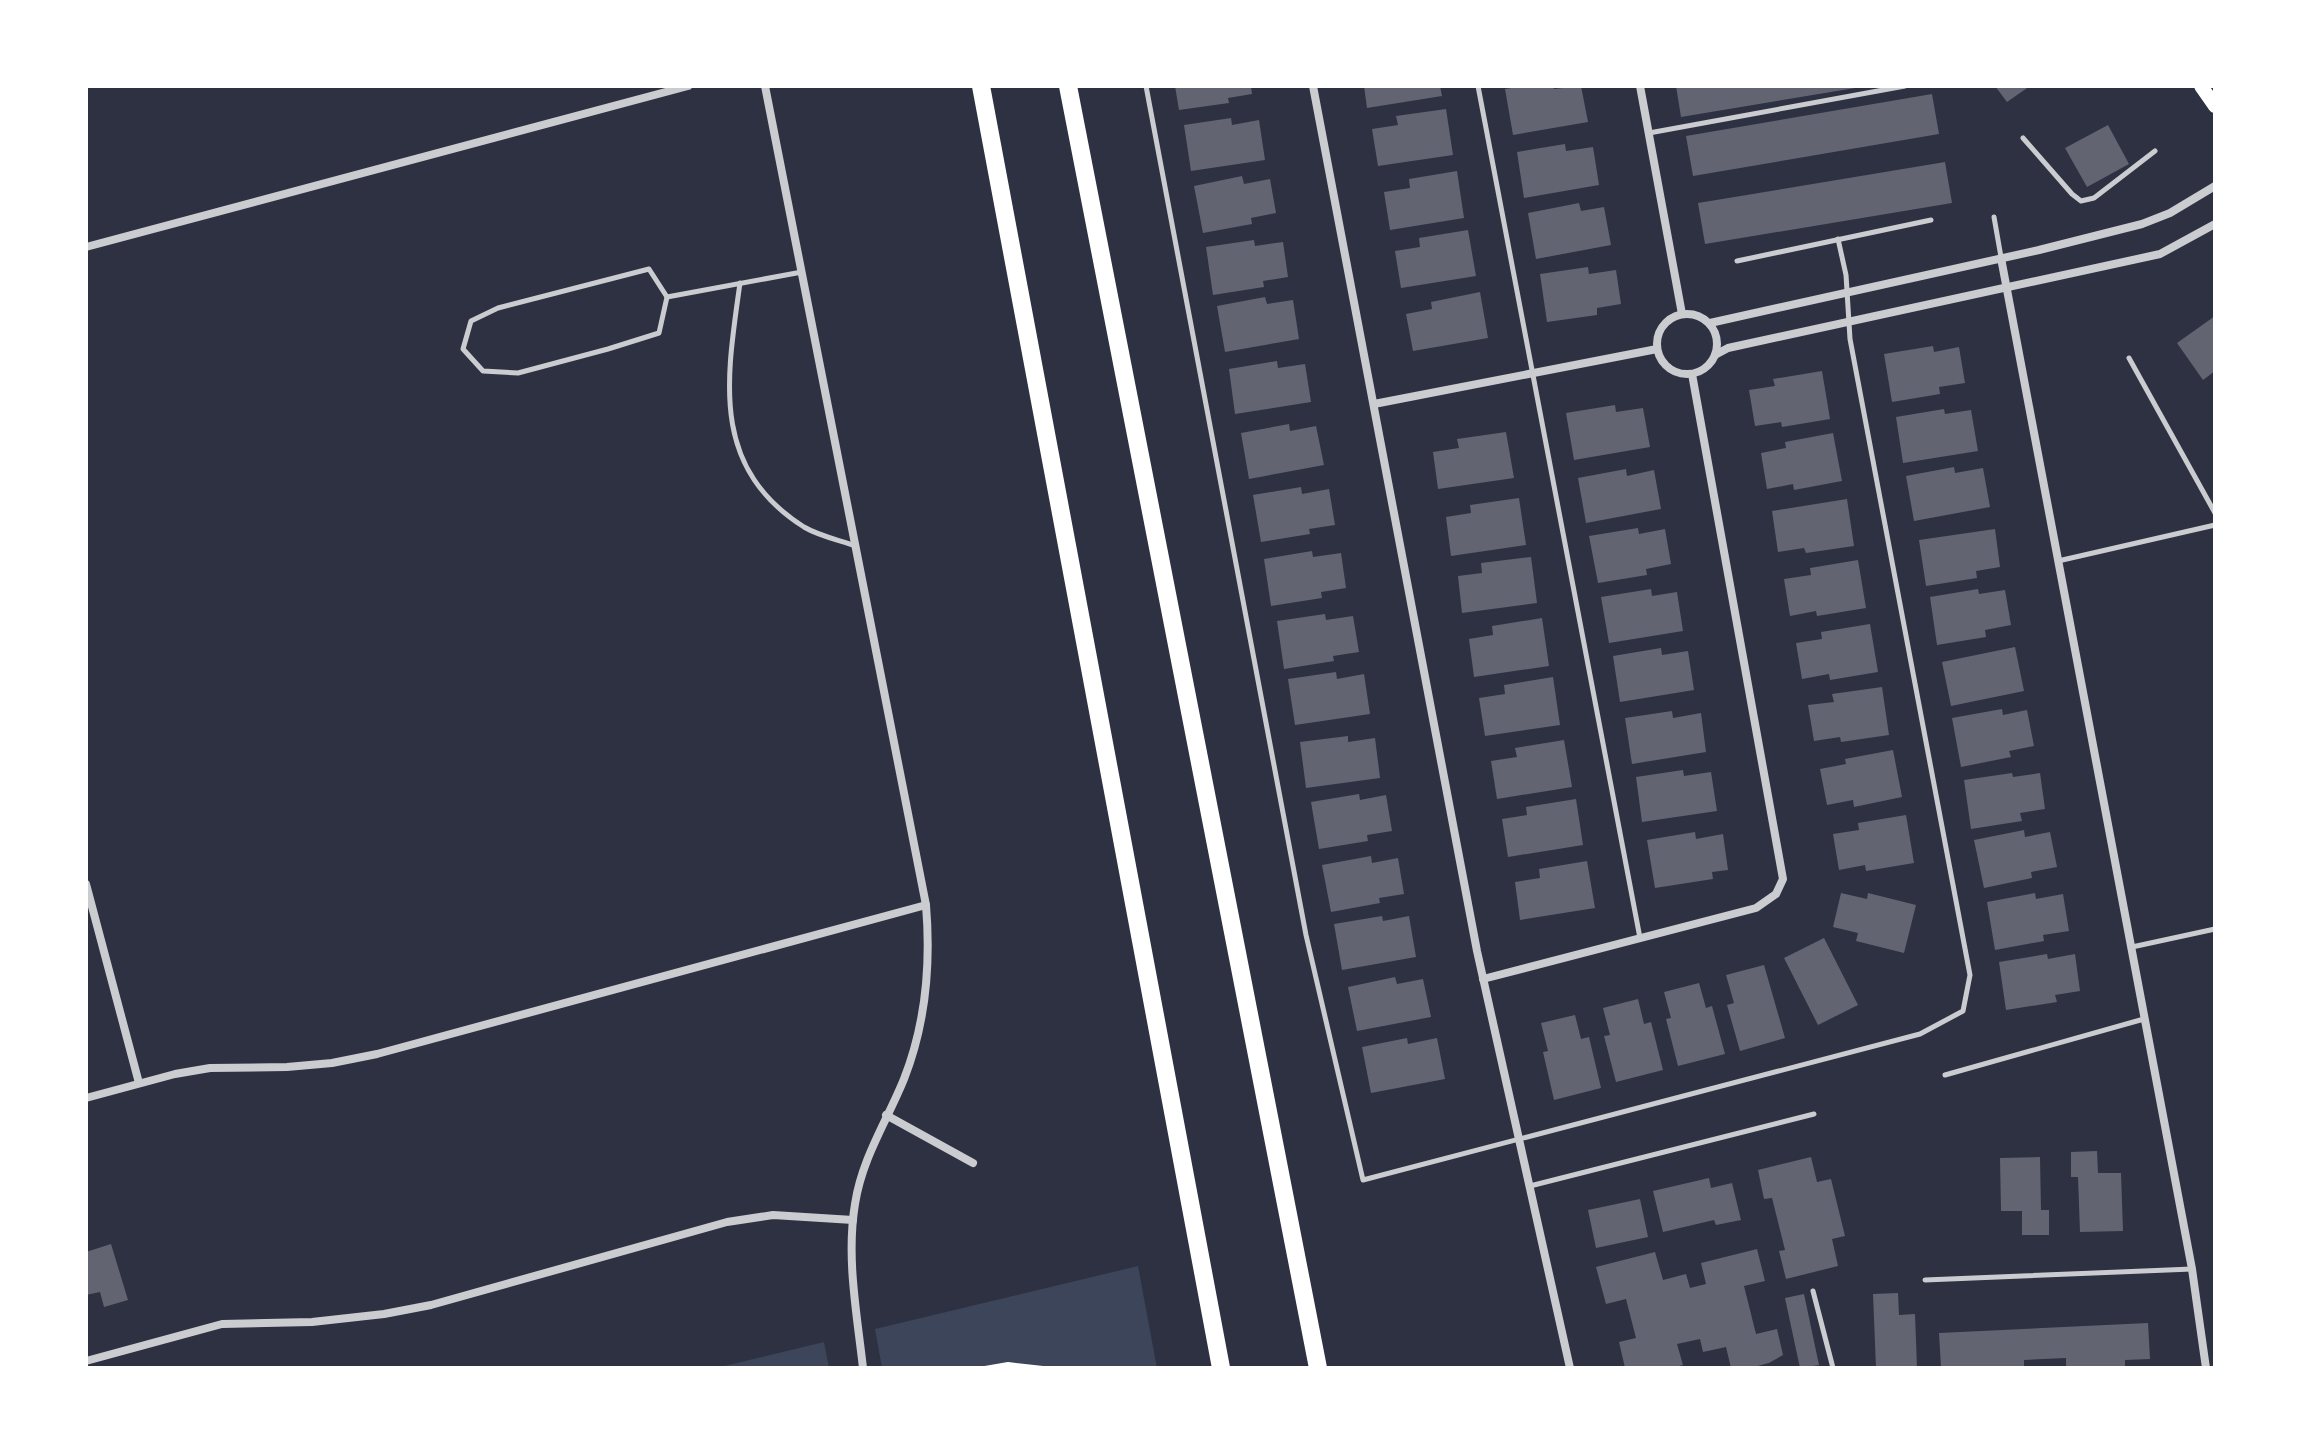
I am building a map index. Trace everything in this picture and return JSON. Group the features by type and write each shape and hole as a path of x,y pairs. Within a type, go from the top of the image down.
{"highway":[{"path":"981,86 1221,1368"},
{"path":"1068,86 1318,1368"}],"main road":[{"path":"2201,86 2215,106"}],"street":[{"path":"86,247 688,86"},
{"path":"765,86 926,905 929,941 923,1012 903,1080 864,1167 853,1220 852,1246 863,1368"},
{"path":"1313,86 1483,979 1570,1368"},
{"path":"1640,86 1682,314"},
{"path":"1710,323 2142,224 2170,213 2215,186"},
{"path":"1715,355 1728,348 2160,254 2215,224"},
{"path":"2001,258 2192,1269 2206,1368"},
{"path":"1682,314 1697,315 1710,323 1717,340 1715,355 1709,366 1692,374 1674,371 1666,366 1657,349 1659,334 1667,321 1682,314"},
{"path":"1374,404 1657,349"},
{"path":"1483,979 1756,908 1776,894 1783,879 1692,374"},
{"path":"86,884 139,1083"},
{"path":"86,1098 210,1068 287,1067 332,1063 377,1054 926,905"},
{"path":"886,1115 973,1163"},
{"path":"86,1361 222,1324 312,1322 431,1305 727,1222 773,1215 853,1220"}],"lane":[{"path":"1146,86 1306,935 1363,1180 1920,1034 1963,1011 1970,975 1853,355 1848,293 1838,239"},
{"path":"1478,86 1640,938"},
{"path":"1649,133 1905,86"},
{"path":"2023,138 2081,201 2094,198 2155,151"},
{"path":"1994,217 2001,258"},
{"path":"1737,261 1931,220"},
{"path":"649,269 667,297 659,333 518,373 483,371 463,349 471,321 498,308 649,269"},
{"path":"667,297 802,272"},
{"path":"740,283 729,365 730,421 739,451 754,478 776,505 806,528 856,546"},
{"path":"2129,358 2215,513"},
{"path":"2058,561 2215,525"},
{"path":"2131,947 2215,929"},
{"path":"1945,1075 2145,1018"},
{"path":"1530,1186 1814,1114"},
{"path":"1925,1280 2192,1269"},
{"path":"1813,1291 1833,1368"}],"path":[{"path":"985,1368 1008,1364 1043,1368"}],"shaded area":[{"path":"1138,1266 1157,1368 882,1368 875,1329"},
{"path":"824,1342 829,1368 716,1368"}],"building":[{"path":"1175,86 1251,86 1252,94 1228,98 1229,103 1179,110"},
{"path":"1364,86 1440,86 1442,96 1367,108"},
{"path":"1553,86 1554,89 1581,86 1588,122 1513,135 1505,89"},
{"path":"1676,86 1855,86 1855,88 1681,117"},
{"path":"1995,86 2030,86 2007,102"},
{"path":"1932,94 1939,134 1693,176 1686,136"},
{"path":"1446,109 1453,155 1378,166 1372,129 1398,125 1396,116"},
{"path":"1231,118 1232,125 1259,120 1265,160 1191,171 1184,125"},
{"path":"2108,125 2129,164 2087,187 2065,148"},
{"path":"1565,144 1566,151 1593,147 1599,185 1524,198 1517,152"},
{"path":"1945,162 1952,203 1705,244 1698,203"},
{"path":"1457,171 1464,218 1390,230 1384,192 1410,188 1409,179"},
{"path":"1242,176 1244,184 1270,179 1276,213 1251,218 1252,224 1203,233 1194,186"},
{"path":"1579,203 1581,211 1604,207 1611,245 1536,259 1528,213"},
{"path":"1468,230 1476,276 1401,288 1395,251 1420,247 1419,238"},
{"path":"1254,240 1255,246 1283,242 1288,277 1263,281 1264,287 1213,295 1206,247"},
{"path":"1588,267 1589,274 1616,270 1621,304 1597,308 1597,315 1547,322 1540,274"},
{"path":"1480,292 1488,338 1413,351 1406,314 1432,309 1431,302"},
{"path":"1265,297 1267,304 1293,300 1299,339 1225,352 1217,306"},
{"path":"2215,316 2215,371 2203,380 2177,343"},
{"path":"1933,346 1934,352 1959,347 1965,383 1939,387 1940,394 1892,402 1884,354"},
{"path":"1277,361 1278,368 1305,364 1311,402 1235,414 1229,369"},
{"path":"1822,371 1830,419 1782,427 1781,422 1755,426 1749,390 1775,386 1773,379"},
{"path":"1615,405 1616,412 1643,408 1650,447 1574,460 1566,413"},
{"path":"1944,409 1945,414 1971,410 1978,451 1903,463 1896,417"},
{"path":"1289,424 1290,431 1316,426 1324,465 1249,479 1241,433"},
{"path":"1506,432 1514,478 1438,489 1433,452 1459,448 1457,439"},
{"path":"1833,433 1842,481 1794,490 1793,484 1767,489 1761,453 1786,448 1785,442"},
{"path":"1954,467 1955,473 1983,468 1990,507 1914,521 1906,476"},
{"path":"1626,469 1627,476 1654,470 1661,509 1586,523 1578,478"},
{"path":"1301,487 1302,494 1329,489 1335,525 1309,529 1310,534 1261,542 1253,495"},
{"path":"1519,498 1526,545 1451,556 1446,517 1471,513 1470,505"},
{"path":"1847,499 1854,546 1806,553 1804,548 1778,552 1772,511"},
{"path":"1638,528 1639,534 1665,529 1671,564 1646,569 1647,575 1598,583 1589,536"},
{"path":"1995,529 2000,567 1976,571 1977,578 1926,586 1919,540"},
{"path":"1312,551 1313,557 1341,553 1346,588 1321,592 1322,598 1271,606 1264,559"},
{"path":"1531,557 1537,603 1462,613 1458,576 1482,573 1481,563"},
{"path":"1858,560 1866,608 1817,616 1816,611 1790,616 1784,579 1811,575 1810,568"},
{"path":"1651,589 1652,596 1677,592 1683,631 1609,643 1601,597"},
{"path":"1978,589 1979,594 2005,590 2011,625 1985,630 1986,637 1937,645 1930,597"},
{"path":"1325,614 1326,620 1353,616 1359,652 1333,656 1334,661 1284,669 1277,621"},
{"path":"1542,618 1549,666 1474,677 1469,639 1493,635 1492,626"},
{"path":"1870,624 1878,672 1830,680 1829,674 1802,679 1796,643 1822,639 1821,632"},
{"path":"2015,647 2024,691 1951,706 1942,662"},
{"path":"1661,648 1662,655 1688,651 1694,690 1620,702 1613,656"},
{"path":"1336,672 1337,679 1364,674 1370,714 1295,725 1288,679"},
{"path":"1553,677 1560,725 1485,736 1479,698 1505,694 1504,685"},
{"path":"1882,687 1889,735 1841,742 1840,737 1814,741 1808,705 1834,702 1832,694"},
{"path":"2002,709 2003,715 2027,710 2034,746 2009,751 2011,757 1961,767 1952,718"},
{"path":"1672,711 1673,718 1701,713 1706,752 1632,764 1625,718"},
{"path":"1348,736 1348,742 1375,738 1380,778 1306,788 1300,742"},
{"path":"1564,740 1572,787 1497,799 1491,761 1517,757 1515,748"},
{"path":"1893,750 1902,797 1854,807 1853,800 1827,805 1820,769 1846,764 1845,759"},
{"path":"1683,770 1684,776 1711,772 1717,811 1642,822 1636,777"},
{"path":"2012,773 2013,777 2040,773 2045,809 2020,813 2022,821 1971,829 1964,780"},
{"path":"1359,794 1360,800 1386,795 1392,831 1367,835 1368,841 1319,849 1311,802"},
{"path":"1576,799 1583,845 1508,857 1502,819 1527,815 1526,807"},
{"path":"1906,815 1914,863 1866,871 1865,865 1839,870 1833,834 1859,830 1858,823"},
{"path":"2024,830 2025,837 2050,832 2057,867 2031,872 2032,878 1984,888 1974,840"},
{"path":"1695,832 1696,839 1723,834 1728,870 1712,872 1713,879 1655,888 1647,840"},
{"path":"1371,856 1372,863 1398,858 1404,894 1379,898 1380,903 1331,912 1322,865"},
{"path":"1587,861 1595,908 1520,920 1515,882 1540,878 1539,869"},
{"path":"1841,893 1867,899 1868,893 1916,905 1904,953 1856,941 1858,933 1833,927"},
{"path":"2035,893 2036,899 2063,894 2069,931 2043,935 2044,941 1995,950 1987,902"},
{"path":"1382,916 1383,921 1409,916 1416,957 1342,970 1334,924"},
{"path":"1824,938 1858,1005 1818,1025 1784,958"},
{"path":"2047,954 2048,959 2075,954 2080,991 2055,995 2057,1002 2006,1010 1999,962"},
{"path":"1764,965 1785,1038 1740,1051 1727,1005 1734,1003 1726,975"},
{"path":"1395,977 1397,984 1423,979 1431,1017 1357,1031 1348,987"},
{"path":"1699,983 1706,1008 1712,1006 1725,1054 1678,1066 1666,1019 1671,1018 1664,992"},
{"path":"1638,999 1644,1024 1651,1022 1663,1070 1616,1082 1604,1036 1610,1035 1603,1008"},
{"path":"1575,1015 1581,1039 1589,1037 1601,1088 1554,1100 1543,1052 1548,1051 1541,1023"},
{"path":"1407,1038 1408,1044 1437,1038 1445,1079 1371,1093 1362,1047"},
{"path":"2097,1151 2098,1173 2121,1173 2123,1231 2080,1232 2078,1177 2071,1177 2071,1152"},
{"path":"1811,1157 1817,1182 1831,1179 1845,1236 1832,1239 1838,1266 1786,1279 1779,1251 1785,1250 1772,1198 1764,1199 1758,1170"},
{"path":"2040,1157 2041,1210 2049,1210 2049,1235 2022,1235 2022,1211 2001,1211 2000,1158"},
{"path":"1709,1178 1711,1188 1732,1183 1741,1220 1716,1225 1714,1220 1663,1232 1653,1191"},
{"path":"1640,1199 1648,1237 1596,1248 1588,1210"},
{"path":"111,1244 128,1300 104,1307 100,1292 86,1295 86,1252"},
{"path":"1757,1249 1765,1281 1744,1286 1756,1334 1777,1329 1783,1355 1750,1368 1731,1368 1726,1347 1703,1352 1700,1339 1677,1344 1683,1365 1625,1368 1619,1342 1636,1338 1626,1299 1606,1304 1596,1267 1655,1252 1663,1280 1686,1274 1690,1288 1706,1284 1701,1263"},
{"path":"1898,1293 1899,1315 1915,1314 1917,1368 1876,1368 1873,1294"},
{"path":"1804,1294 1819,1365 1800,1368 1785,1298"},
{"path":"2148,1323 2150,1359 2125,1360 2125,1368 2066,1368 2066,1358 2024,1360 2024,1368 1941,1367 1939,1333"}]}
